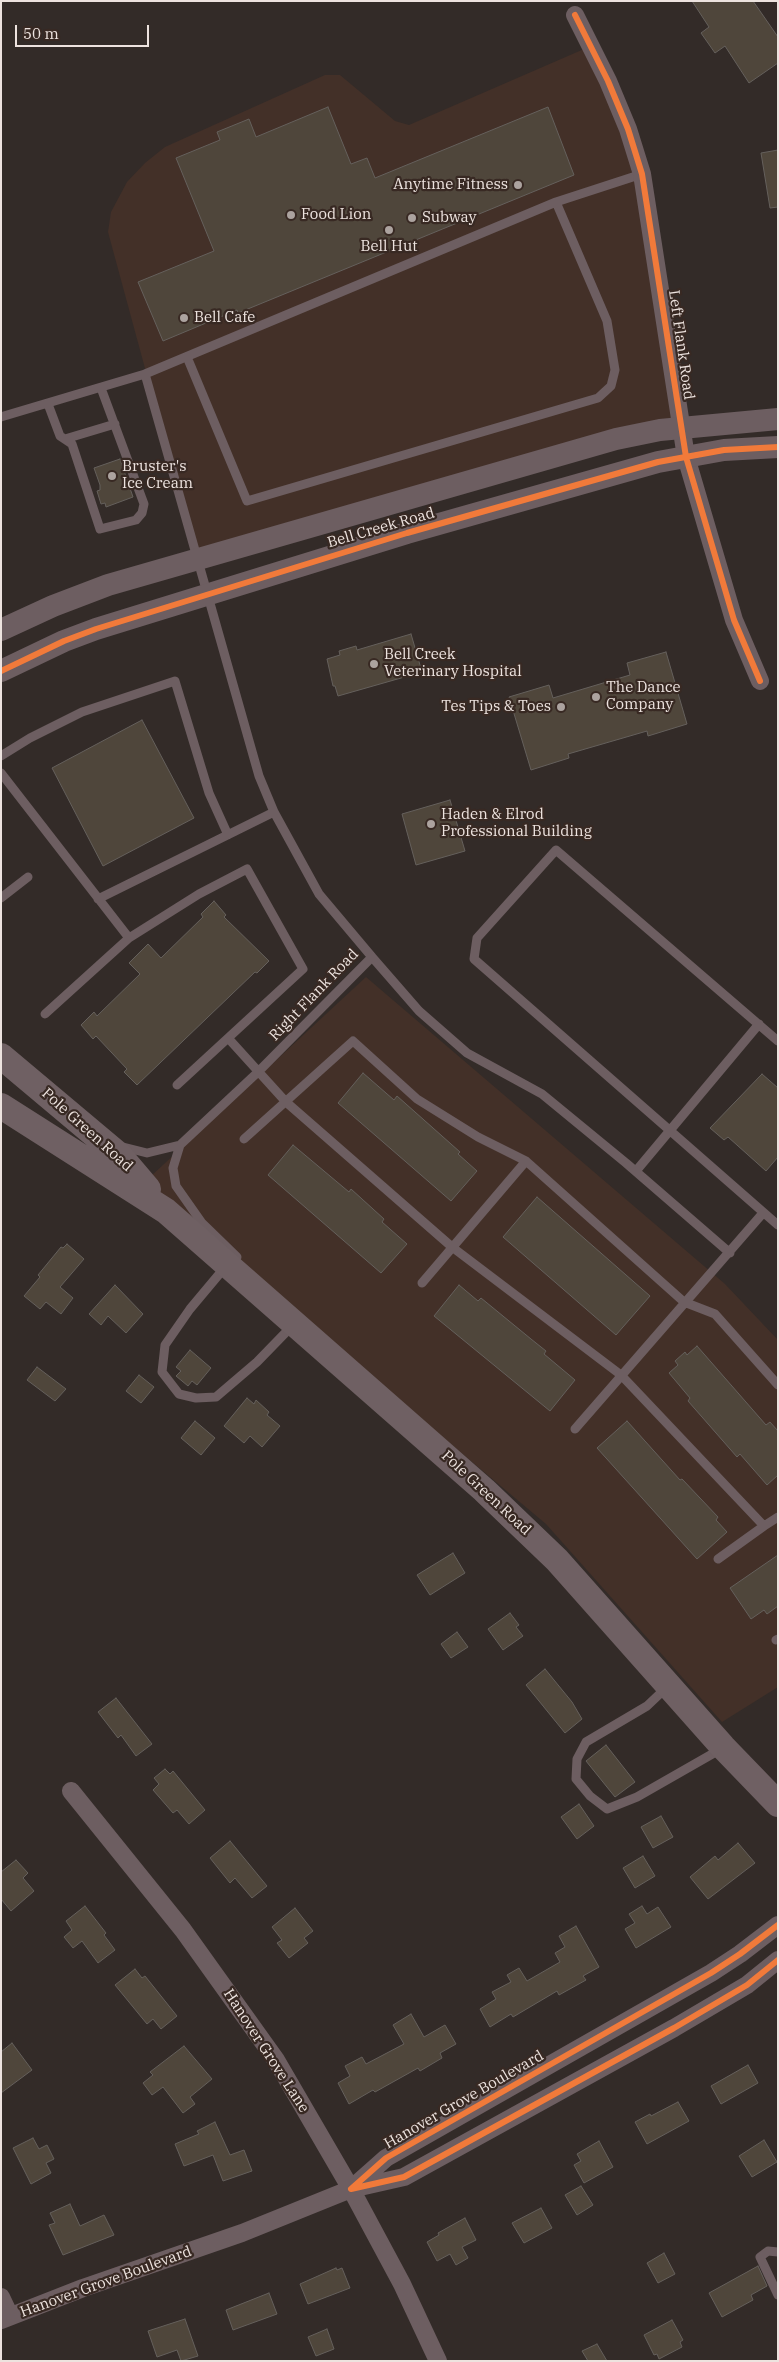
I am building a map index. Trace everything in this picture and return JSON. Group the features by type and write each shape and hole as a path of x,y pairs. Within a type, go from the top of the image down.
{"main road":[{"name":"Pole Green Road","path":"1,1056 120,1156 166,1211"},
{"name":"Pole Green Road","path":"1,1106 166,1211 240,1267 294,1324 520,1524 557,1560 723,1747 778,1804"}],"street":[{"name":"Left Flank Road","path":"575,15 622,113 642,174 647,193 680,427 686,457 734,620 760,681"},
{"name":"Bell Creek Road","path":"1,630 53,606 101,588 608,441 640,433 680,427 778,419"},
{"name":"Bell Creek Road","path":"1,671 50,647 96,629 426,527 615,473 724,450 778,447"},
{"name":"Hanover Grove Lane","path":"71,1791 183,1930 276,2060 351,2189 418,2316 438,2361"},
{"name":"Hanover Grove Boulevard","path":"351,2189 386,2158 711,1973 778,1925"},
{"name":"Hanover Grove Boulevard","path":"5,2318 242,2233 351,2189 404,2177 674,2028 747,1985 778,1960"},
{"path":"1,2297 5,2318"}],"lane":[{"path":"1,417 145,374 556,202 642,174"},
{"path":"187,357 248,501 598,398 611,386 615,370 607,321 556,202"},
{"name":"Right Flank Road","path":"145,374 259,776 274,812 319,894 372,957 258,1072 180,1145"},
{"path":"48,404 60,436 72,444 100,529 136,520 142,513 144,504 101,388"},
{"path":"65,440 115,424"},
{"path":"1,756 30,738 82,712 175,681 209,793 228,835"},
{"path":"1,773 130,938"},
{"path":"98,899 274,812"},
{"path":"778,1041 556,850 477,938 474,959 778,1225"},
{"path":"45,1014 130,938 198,894 246,869 304,969 177,1085"},
{"path":"1,898 28,877"},
{"path":"372,957 419,1011 467,1053 542,1094 636,1171 730,1253"},
{"path":"636,1171 759,1024"},
{"path":"228,1038 286,1102 452,1247 621,1375 764,1526"},
{"path":"244,1139 353,1041 417,1099 478,1137 526,1161 684,1302 715,1314 778,1385"},
{"path":"96,1136 131,1150 147,1153 180,1145"},
{"path":"180,1145 173,1168 176,1186 202,1223 240,1267 190,1310 166,1345 162,1372 179,1394 196,1398 216,1397 257,1362 294,1324"},
{"path":"422,1283 526,1161"},
{"path":"575,1429 684,1302 764,1213"},
{"path":"718,1558 778,1517"},
{"path":"669,1685 647,1706 586,1742 577,1760 576,1779 590,1796 608,1809 637,1797 723,1747"},
{"path":"778,2252 768,2251 760,2257 778,2295"}],"shaded area":[{"path":"591,46 628,129 680,427 197,560 108,232 111,212 127,182 145,163 165,147 325,75 340,75 395,121 409,125"},
{"path":"366,977 725,1284 778,1340 778,1687 722,1722 546,1524 143,1186 150,1177"}],"building":[{"path":"692,1 753,1 778,37 778,63 749,83 725,46 715,53 701,33 709,27"},
{"path":"328,107 351,164 367,158 375,178 548,107 574,175 238,313 237,310 163,341 138,282 214,251 176,158 220,140 217,132 249,119 256,137"},
{"path":"778,150 778,207 770,208 761,153"},
{"name":"Bruster's Ice Cream","path":"120,459 133,497 106,507 105,503 101,504 97,491 100,490 100,485 94,468"},
{"name":"Bell Creek Veterinary Hospital","path":"411,634 422,672 338,696 335,686 333,686 327,659 340,655 339,651 356,646 357,650"},
{"path":"666,652 687,724 648,736 647,731 568,754 569,758 531,770 509,697 549,685 553,698 630,675 627,663"},
{"path":"142,720 194,818 103,866 52,768"},
{"name":"Haden & Elrod Professional Building","path":"450,800 465,851 416,865 402,814"},
{"path":"214,901 226,915 224,917 269,961 257,973 255,972 137,1085 124,1072 127,1069 96,1036 93,1039 81,1025 94,1012 97,1016 140,974 129,963 148,944 161,958 203,917 201,914"},
{"path":"363,1073 394,1100 397,1096 460,1152 458,1154 477,1171 451,1201 338,1103"},
{"path":"762,1074 778,1088 778,1157 766,1171 728,1137 724,1140 710,1128"},
{"path":"293,1145 349,1192 351,1189 384,1219 382,1222 407,1244 381,1273 268,1175"},
{"path":"537,1197 650,1296 616,1335 503,1237"},
{"path":"67,1244 84,1259 60,1287 73,1298 61,1314 46,1302 40,1309 24,1296 61,1247 63,1248"},
{"path":"115,1285 143,1314 126,1333 108,1316 101,1325 89,1314"},
{"path":"459,1285 478,1301 481,1298 546,1351 544,1354 575,1380 550,1411 434,1316"},
{"path":"697,1346 766,1425 770,1422 778,1431 778,1475 767,1485 740,1454 737,1457 688,1401 690,1398 669,1373 678,1365 675,1361 685,1352 687,1355"},
{"path":"190,1350 211,1368 197,1385 192,1381 188,1386 176,1376 181,1371 176,1367"},
{"path":"37,1367 66,1389 55,1401 27,1380"},
{"path":"139,1375 154,1387 141,1403 126,1391"},
{"path":"247,1398 254,1404 256,1400 269,1412 267,1415 280,1426 262,1447 250,1436 244,1443 224,1426"},
{"path":"195,1421 215,1438 201,1455 181,1438"},
{"path":"627,1421 680,1480 682,1479 718,1517 716,1520 727,1532 697,1559 597,1448"},
{"path":"453,1553 465,1573 430,1595 417,1575"},
{"path":"778,1555 778,1606 767,1614 764,1610 751,1619 730,1588"},
{"path":"510,1613 519,1625 516,1627 523,1636 503,1650 488,1629"},
{"path":"457,1632 468,1647 451,1658 441,1644"},
{"path":"545,1669 572,1702 582,1719 565,1733 526,1685"},
{"path":"116,1698 152,1744 136,1756 121,1735 118,1738 98,1712"},
{"path":"606,1745 635,1782 615,1797 586,1761"},
{"path":"165,1769 170,1774 173,1771 205,1810 189,1824 177,1810 173,1813 153,1790 159,1784 154,1778"},
{"path":"579,1804 594,1826 577,1839 561,1817"},
{"path":"661,1816 673,1837 653,1848 641,1827"},
{"path":"230,1841 267,1886 252,1898 235,1878 230,1883 210,1858"},
{"path":"738,1843 755,1863 708,1899 690,1877 715,1856 718,1860"},
{"path":"643,1856 655,1876 635,1888 623,1868"},
{"path":"16,1860 28,1873 23,1878 34,1891 11,1911 1,1899 1,1872"},
{"path":"85,1906 106,1933 104,1935 115,1950 98,1963 82,1941 73,1948 64,1937 72,1930 66,1921"},
{"path":"642,1906 647,1914 658,1907 671,1927 636,1948 625,1929 635,1923 629,1914"},
{"path":"295,1908 313,1931 304,1938 308,1943 289,1958 277,1943 282,1940 272,1927"},
{"path":"576,1926 599,1967 583,1976 586,1980 559,1995 557,1991 513,2017 511,2014 490,2027 480,2009 496,1999 492,1992 511,1982 507,1975 519,1968 527,1981 560,1962 555,1953 565,1947 559,1936"},
{"path":"135,1969 142,1978 145,1976 177,2016 161,2029 153,2019 147,2024 115,1985"},
{"path":"411,2014 424,2037 445,2025 456,2044 440,2053 442,2058 420,2071 418,2068 349,2104 338,2083 350,2076 345,2066 362,2057 366,2064 404,2044 393,2025"},
{"path":"12,2043 32,2070 1,2093 1,2052"},
{"path":"184,2046 212,2079 190,2097 195,2104 183,2113 163,2087 152,2095 143,2083 153,2075 150,2072"},
{"path":"748,2065 758,2083 721,2104 711,2086"},
{"path":"678,2102 689,2121 647,2144 635,2122"},
{"path":"215,2122 230,2155 244,2150 252,2171 223,2181 213,2155 184,2166 175,2144 199,2134 197,2131"},
{"path":"33,2138 39,2149 47,2145 54,2159 46,2163 51,2173 31,2184 13,2148"},
{"path":"764,2140 777,2162 752,2177 739,2156"},
{"path":"599,2141 613,2167 584,2183 574,2165 581,2161 577,2154"},
{"path":"581,2186 593,2205 577,2215 565,2195"},
{"path":"70,2204 80,2226 104,2215 114,2235 63,2255 49,2225 55,2223 50,2213"},
{"path":"541,2208 552,2228 524,2243 512,2223"},
{"path":"465,2218 476,2240 462,2247 468,2258 456,2265 450,2254 437,2261 427,2242 439,2235 438,2233"},
{"path":"664,2253 675,2274 658,2283 647,2263"},
{"path":"758,2266 767,2286 751,2295 753,2300 722,2317 709,2293"},
{"path":"336,2268 337,2270 342,2268 350,2288 308,2304 300,2284"},
{"path":"269,2293 277,2314 233,2330 226,2310"},
{"path":"185,2319 198,2356 181,2361 177,2350 157,2357 148,2331"},
{"path":"672,2320 683,2340 680,2342 682,2347 659,2359 657,2354 654,2355 644,2335"},
{"path":"327,2329 334,2349 316,2356 308,2337"},
{"path":"597,2344 607,2361 588,2361 582,2351"}],"cycle path":[{"path":"575,15 608,81 628,129 642,174 686,457 734,620 760,681"},
{"path":"1,671 64,641 96,629 407,533 658,462 724,450 778,447"},
{"path":"778,1925 711,1973 386,2158 351,2189 404,2177 674,2028 747,1985 778,1960"}],"place":[{"name":"Anytime Fitness","path":"518,185"},
{"name":"Food Lion","path":"291,215"},
{"name":"Subway","path":"412,218"},
{"name":"Bell Hut","path":"389,230"},
{"name":"Bell Cafe","path":"184,318"},
{"name":"Bruster's Ice Cream","path":"112,476"},
{"name":"Bell Creek Veterinary Hospital","path":"374,664"},
{"name":"The Dance Company","path":"596,697"},
{"name":"Tes Tips & Toes","path":"561,707"},
{"name":"Haden & Elrod Professional Building","path":"431,824"}]}
